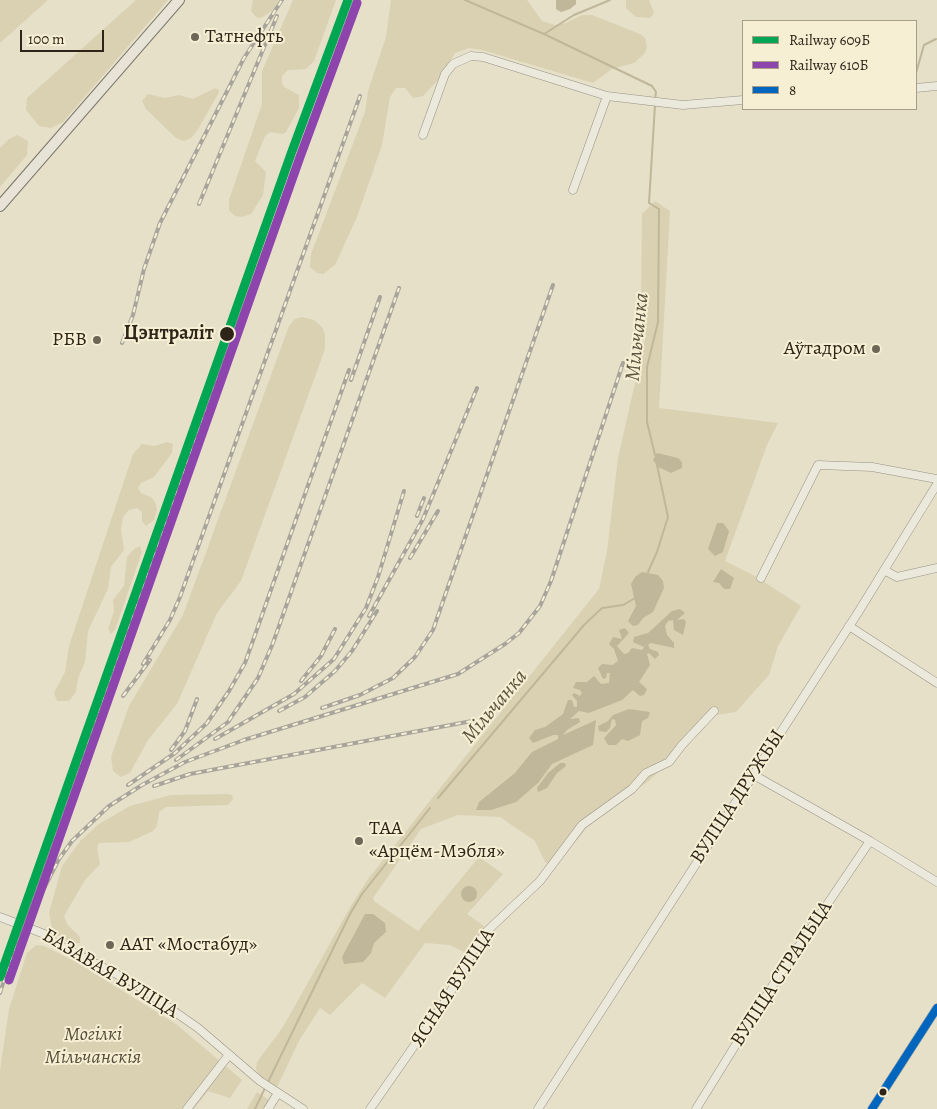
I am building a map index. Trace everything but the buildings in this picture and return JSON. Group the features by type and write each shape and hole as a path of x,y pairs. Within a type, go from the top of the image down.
{"main road":[{"path":"0,206 179,0"}],"street":[{"path":"423,135 445,74 453,64 471,56 483,57 607,96 684,105 742,100"},
{"path":"917,88 937,86"},
{"path":"573,190 607,96"},
{"path":"761,578 818,465 872,467 937,479"},
{"name":"ВУЛІЦА ДРУЖБЫ","path":"538,1109 849,626 937,484"},
{"path":"884,570 897,577 937,568"},
{"path":"849,626 937,683"},
{"name":"ЯСНАЯ ВУЛІЦА","path":"370,1109 446,1000 486,932 540,881 586,821 632,788 646,773 669,762 714,711"},
{"path":"752,774 870,841 937,882"},
{"name":"ВУЛІЦА СТРАЛЬЦА","path":"696,1109 776,980 870,841"},
{"name":"БАЗАВАЯ ВУЛІЦА","path":"0,917 47,935 55,943 132,982 198,1028 228,1056 260,1081 303,1109"},
{"path":"872,1109 937,1008"},
{"path":"187,1109 228,1056"},
{"path":"268,1109 276,1092"}],"green space":[{"path":"0,0 48,0 0,43"},
{"path":"136,0 168,0 63,122 51,128 39,126 26,110 27,98"},
{"path":"253,0 279,0 272,11 261,18 256,17 251,11"},
{"path":"293,0 336,0 314,61 306,69 288,70 282,76 284,87 299,95 299,108 286,132 283,134 270,132 265,136 255,161 266,172 263,195 251,214 242,217 235,216 229,210 229,200 262,104 262,71"},
{"path":"391,0 527,0 542,21 555,25 566,23 582,15 592,15 640,34 645,38 647,47 645,53 634,63 612,69 593,83 482,50 469,48 455,53 439,79 423,96 413,98 405,88 396,88 390,97 382,145 357,217 335,265 323,274 317,273 310,267 311,254 365,112 368,91 386,37"},
{"path":"626,0 649,0 654,13 650,18 636,17 626,8"},
{"path":"215,88 219,90 218,94 197,131 191,138 184,141 176,138 146,109 142,101 148,94 165,98 179,95 193,99"},
{"path":"17,135 28,141 27,155 0,187 0,148 9,139"},
{"path":"655,201 670,211 659,408 778,423 767,445 725,561 755,576 801,606 778,646 769,675 736,712 716,715 649,781 593,820 554,868 545,862 535,841 500,817 458,815 421,829 373,898 374,901 418,931 479,857 503,874 467,914 484,926 466,953 450,945 425,943 385,998 362,983 330,1015 320,1008 299,1041 277,1087 259,1075 256,1069 257,1062 283,1027 368,879 599,589 607,551 618,458 646,335 641,303 642,214"},
{"path":"302,317 314,320 322,327 325,334 325,349 241,581 217,613 177,704 148,740 130,773 121,777 113,771 111,757 129,706 183,615 289,326 295,319"},
{"path":"167,442 173,444 172,453 154,477 141,483 138,488 141,493 151,497 155,502 157,510 154,520 146,526 142,521 142,512 137,508 129,510 123,517 121,529 124,550 111,567 108,589 88,631 85,662 78,678 76,692 69,701 57,701 54,693 65,672 69,646 133,454 142,444 155,446"},
{"path":"140,546 142,552 115,630 111,634 108,629 114,611 113,600 124,586 127,557 134,549"},
{"path":"171,795 232,795 233,799 228,805 166,807 159,812 157,826 153,831 129,842 99,843 97,848 100,864 85,880 64,916 67,924 80,937 80,943 71,944 53,933 49,913 62,866 81,840 99,824 130,806"},
{"name":"Могілкі Мільчанскія","path":"36,945 44,946 74,961 176,1024 242,1080 230,1098 208,1091 194,1109 0,1109 0,1070 9,1009 27,953"},
{"path":"257,1092 269,1100 263,1109 247,1109"}],"shaded area":[{"path":"556,0 576,0 576,4 570,9 561,12 556,9"},
{"path":"657,453 678,458 682,462 682,468 671,473 658,467 653,460"},
{"path":"717,523 723,523 729,531 723,552 715,556 708,549"},
{"path":"721,569 734,578 730,589 724,589 719,583 713,582"},
{"path":"642,572 658,575 663,581 664,588 653,612 643,618 638,625 633,626 628,621 636,606 631,584 635,577"},
{"path":"680,609 685,613 677,620 684,619 686,622 683,635 674,630 673,620 668,621 665,626 667,635 674,643 674,648 651,643 648,645 650,649 658,652 659,655 655,659 649,653 647,654 650,665 639,682 647,689 644,695 640,696 633,690 622,700 589,713 579,711 570,719 579,718 580,722 567,730 563,735 596,720 593,745 552,764 538,783 516,802 491,810 476,810 479,802 515,773 532,752 558,739 558,735 553,735 533,743 529,738 535,730 545,727 563,714 568,700 572,700 574,707 577,707 577,701 572,695 574,693 580,696 582,693 580,690 573,688 576,682 587,682 594,676 601,684 609,683 610,673 607,673 606,678 603,679 598,668 602,664 612,665 618,661 614,649 609,644 613,637 622,639 619,630 625,628 629,633 617,646 624,654 628,653 632,648 642,650 644,647 633,642 634,637 648,633 672,611"},
{"path":"629,709 650,712 648,718 642,721 640,735 628,741 622,739 616,745 608,745 604,738 616,725 615,720 612,719 610,728 606,732 599,731 598,726 608,721 613,715"},
{"path":"560,763 565,763 566,766 557,773 547,788 538,792 537,788 548,773"},
{"path":"466,886 472,886 477,891 475,900 466,902 461,897 461,891"},
{"path":"365,914 373,914 385,923 386,932 374,943 371,953 363,962 344,964 342,957"}],"waterway":[{"name":"Мільчанка","path":"465,0 544,34 652,86 656,92 655,100"},
{"path":"544,34 574,15 610,0"},
{"path":"917,70 924,45 936,39"},
{"name":"Мільчанка","path":"655,105 649,203 659,209 658,322 647,367 647,422 655,455"},
{"name":"Мільчанка","path":"648,572 657,552 668,517 657,465"},
{"name":"Мільчанка","path":"438,798 584,625 602,608 623,605 637,597"},
{"name":"Мільчанка","path":"268,1082 350,914 362,894 430,808"},
{"name":"Мільчанка","path":"255,1109 265,1088"}],"railway":[{"path":"122,343 133,315 144,269 160,223 244,58 282,0"},
{"path":"0,993 22,924 137,602 355,0"},
{"path":"199,204 277,16"},
{"path":"143,664 170,620 180,597 360,96"},
{"path":"322,708 360,695 393,678 415,657 433,630 553,285"},
{"path":"176,760 228,722 258,678 273,643 399,288"},
{"path":"351,380 380,297"},
{"path":"34,908 59,859 72,841 109,806 142,785 185,762 244,740 458,674 519,633 540,606 551,581 623,363"},
{"path":"128,785 175,753 207,723 245,663 349,370"},
{"path":"369,616 423,519 477,388"},
{"path":"215,739 294,694 334,659 366,608 378,577 404,491"},
{"path":"417,516 424,498"},
{"path":"410,558 438,511"},
{"path":"279,711 305,697 335,671 352,651 377,611"},
{"path":"301,681 321,656 335,629"},
{"path":"123,696 150,660"},
{"path":"171,750 185,731 197,699"},
{"path":"154,786 190,774 472,721"}],"rail line":[{"name":"609Б","path":"0,977 291,154 348,0"},
{"name":"610Б","path":"9,980 300,157 357,3"}],"transit line":[{"name":"8","path":"872,1109 937,1008"}],"place":[{"name":"Татнефть","path":"195,37"},
{"name":"Цэнтраліт","path":"227,334"},
{"name":"РБВ","path":"97,340"},
{"name":"Аўтадром","path":"876,349"},
{"name":"ТАА «Арцём-Мэбля»","path":"359,841"},
{"name":"ААТ «Мостабуд»","path":"110,945"}]}
